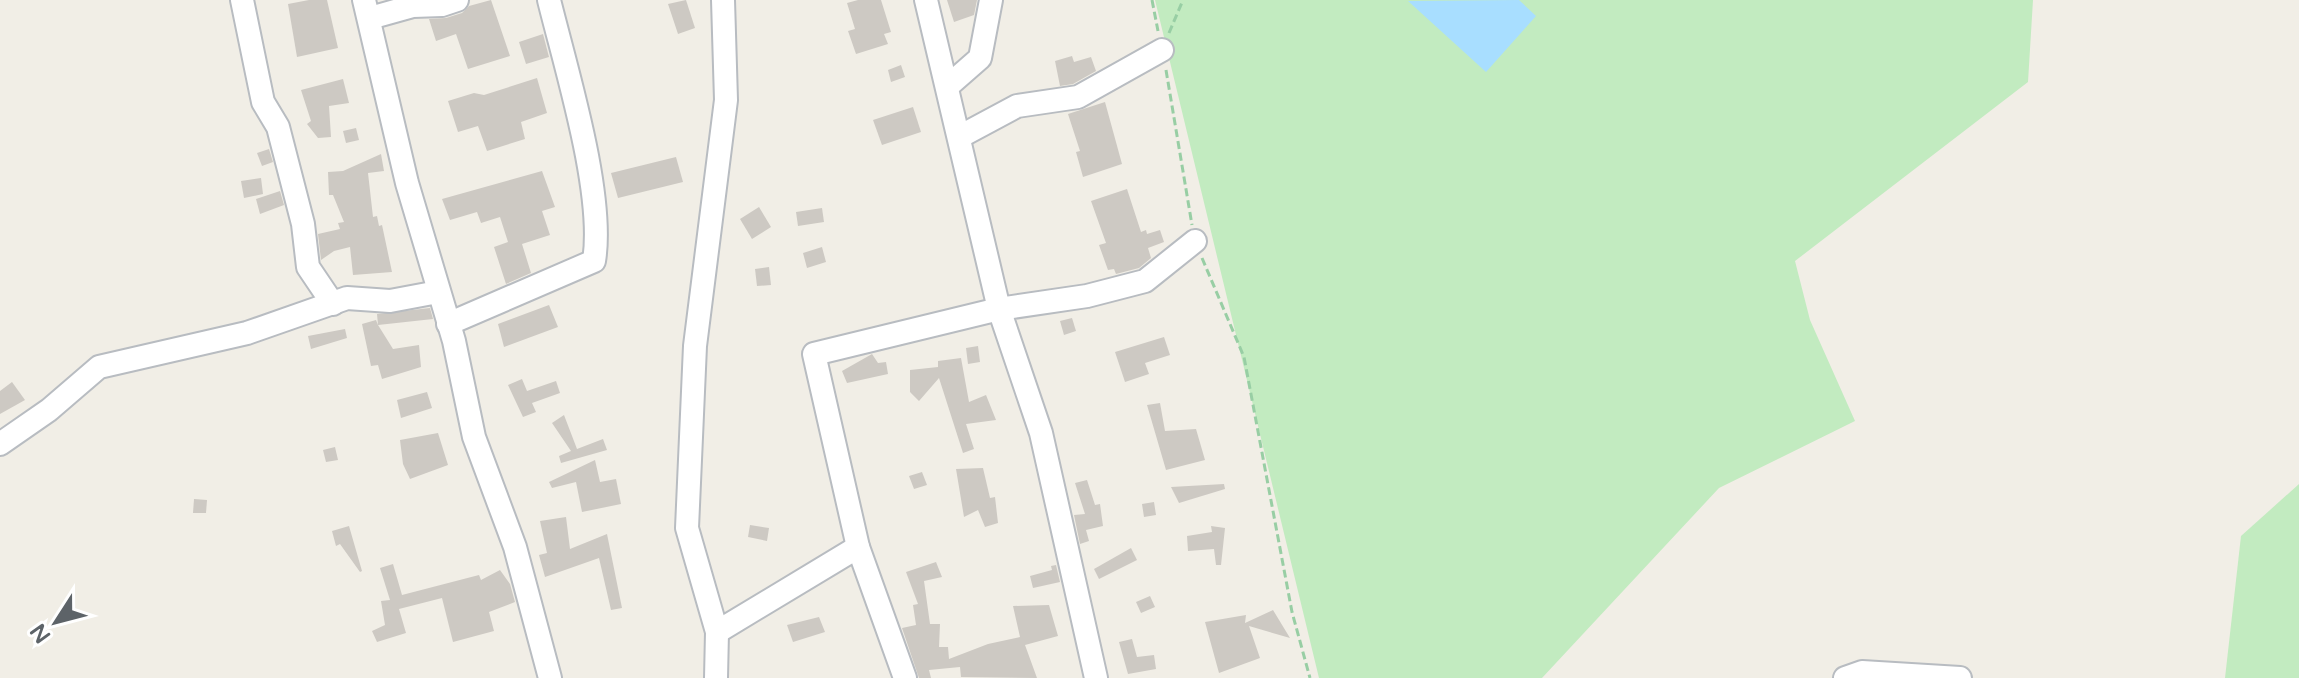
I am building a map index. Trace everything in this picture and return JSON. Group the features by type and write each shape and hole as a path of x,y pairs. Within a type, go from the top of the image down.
{"street":[{"path":"242,0 263,102 278,127 303,224 308,267 333,304"},
{"path":"457,0 442,5 367,9 407,183 434,270 474,437 515,547 550,678"},
{"path":"448,324 594,261 598,235 596,220 577,113 549,0"},
{"path":"716,678 717,632 687,528 695,346 726,100 723,0"},
{"path":"926,0 961,136 999,309 1041,433 1096,678"},
{"path":"948,86 980,58 991,0"},
{"path":"961,136 1017,106 1078,97 1162,50"},
{"path":"905,678 858,547 814,354 999,309 1087,296 1145,281 1195,241"},
{"path":"0,444 49,410 99,367 247,333 347,298 390,301 438,292"},
{"path":"717,632 858,547"},
{"path":"1845,678 1862,672 1960,678"}],"path":[{"path":"1152,0 1195,241 1244,357 1292,612 1310,678"},
{"path":"1162,50 1183,0"}],"green space":[{"path":"1155,0 2033,0 2028,82 1795,261 1810,320 1855,421 1719,488 1542,678 1319,678"},
{"path":"2299,484 2299,678 2225,678 2241,536"}],"water":[{"path":"1519,0 1536,16 1486,72 1408,1"}],"building":[{"path":"327,0 338,48 297,57 288,4"},
{"path":"491,0 510,56 468,69 456,34 436,41 429,19 446,18 462,13 469,6"},
{"path":"686,0 695,28 678,34 668,4"},
{"path":"881,0 891,32 884,34 888,44 856,54 848,31 855,29 847,3"},
{"path":"947,0 977,0 974,15 954,22"},
{"path":"543,34 549,57 526,64 519,42"},
{"path":"1072,56 1074,62 1091,57 1096,71 1073,84 1060,86 1055,61"},
{"path":"901,65 905,77 891,82 888,70"},
{"path":"537,78 547,113 521,122 525,139 487,151 478,126 458,132 448,101 474,93 484,95"},
{"path":"343,79 349,103 329,106 331,137 318,138 307,124 311,121 301,90"},
{"path":"1105,102 1122,164 1083,177 1076,152 1080,151 1068,114"},
{"path":"913,107 921,132 882,145 873,120"},
{"path":"356,128 359,140 346,143 343,131"},
{"path":"269,149 273,162 262,166 257,153"},
{"path":"381,154 384,171 368,173 373,217 377,216 379,226 382,225 392,272 353,275 350,247 334,251 321,260 318,234 340,229 338,223 344,222 333,195 329,195 328,172 343,171"},
{"path":"676,157 683,182 618,198 611,173"},
{"path":"542,171 555,207 542,211 550,235 522,244 531,273 506,284 494,247 508,242 500,217 481,223 477,212 450,220 442,199"},
{"path":"261,178 263,194 244,198 241,181"},
{"path":"1127,189 1141,232 1146,230 1147,234 1160,230 1164,242 1148,248 1151,258 1139,268 1116,274 1114,269 1108,270 1099,245 1106,243 1091,201"},
{"path":"280,191 284,205 260,214 256,199"},
{"path":"759,207 771,227 752,239 740,219"},
{"path":"822,208 824,222 798,226 796,212"},
{"path":"822,247 826,262 807,268 803,253"},
{"path":"769,267 771,285 757,286 755,269"},
{"path":"549,305 558,327 504,347 498,324"},
{"path":"430,308 433,319 378,325 377,314"},
{"path":"1072,318 1076,331 1064,335 1060,321"},
{"path":"376,320 393,349 419,345 421,367 382,379 378,365 371,366 362,324"},
{"path":"345,329 347,338 311,349 308,336"},
{"path":"1164,337 1170,355 1145,363 1149,374 1125,382 1115,352"},
{"path":"978,346 980,362 968,364 966,348"},
{"path":"872,354 878,363 886,362 888,374 847,383 842,371"},
{"path":"961,358 969,402 986,395 996,420 966,424 974,449 963,453 939,378 919,401 910,392 910,370 938,367 938,361"},
{"path":"522,379 527,391 556,381 560,393 532,403 536,412 523,417 508,385"},
{"path":"12,382 25,400 0,414 0,391"},
{"path":"427,392 432,408 401,418 397,400"},
{"path":"1160,403 1165,431 1196,429 1205,460 1166,470 1147,405"},
{"path":"564,415 577,449 603,439 607,450 561,463 559,456 571,451 552,423"},
{"path":"438,433 448,465 410,479 403,464 400,440"},
{"path":"335,447 338,460 326,462 323,450"},
{"path":"595,460 600,482 616,479 621,504 582,512 576,482 552,488 549,482"},
{"path":"983,468 990,498 995,497 998,523 985,527 978,510 964,517 956,469"},
{"path":"922,472 927,485 914,489 909,476"},
{"path":"1087,480 1095,505 1100,504 1103,526 1086,530 1089,541 1080,544 1074,515 1085,514 1075,483"},
{"path":"1224,484 1225,489 1179,503 1171,487"},
{"path":"194,499 207,500 206,513 193,513"},
{"path":"1154,502 1156,515 1144,517 1142,504"},
{"path":"566,517 570,549 607,534 622,608 611,610 599,558 545,577 539,555 547,553 540,521"},
{"path":"750,525 769,528 767,541 748,537"},
{"path":"349,526 360,572 340,544 336,546 332,531"},
{"path":"1211,526 1225,528 1221,565 1216,565 1214,549 1188,551 1187,536 1212,532"},
{"path":"1131,548 1137,560 1099,579 1094,569"},
{"path":"936,562 942,577 924,581 930,624 940,624 939,647 948,647 949,659 988,644 1020,637 1013,606 1049,605 1058,636 1025,645 1037,678 961,677 960,667 929,670 931,678 919,678 902,628 916,625 913,605 918,604 906,572"},
{"path":"393,564 402,595 479,575 481,580 500,570 510,584 515,602 489,612 494,631 453,642 442,598 399,609 406,633 377,642 372,631 385,625 381,601 390,600 380,568"},
{"path":"1056,565 1060,582 1033,588 1030,576 1052,570 1051,566"},
{"path":"1150,596 1155,607 1141,613 1136,602"},
{"path":"1273,610 1290,638 1249,626 1260,658 1219,673 1205,622 1246,615 1245,623"},
{"path":"819,617 825,632 793,642 787,625"},
{"path":"1132,639 1137,657 1154,655 1156,669 1128,674 1119,642"}]}
